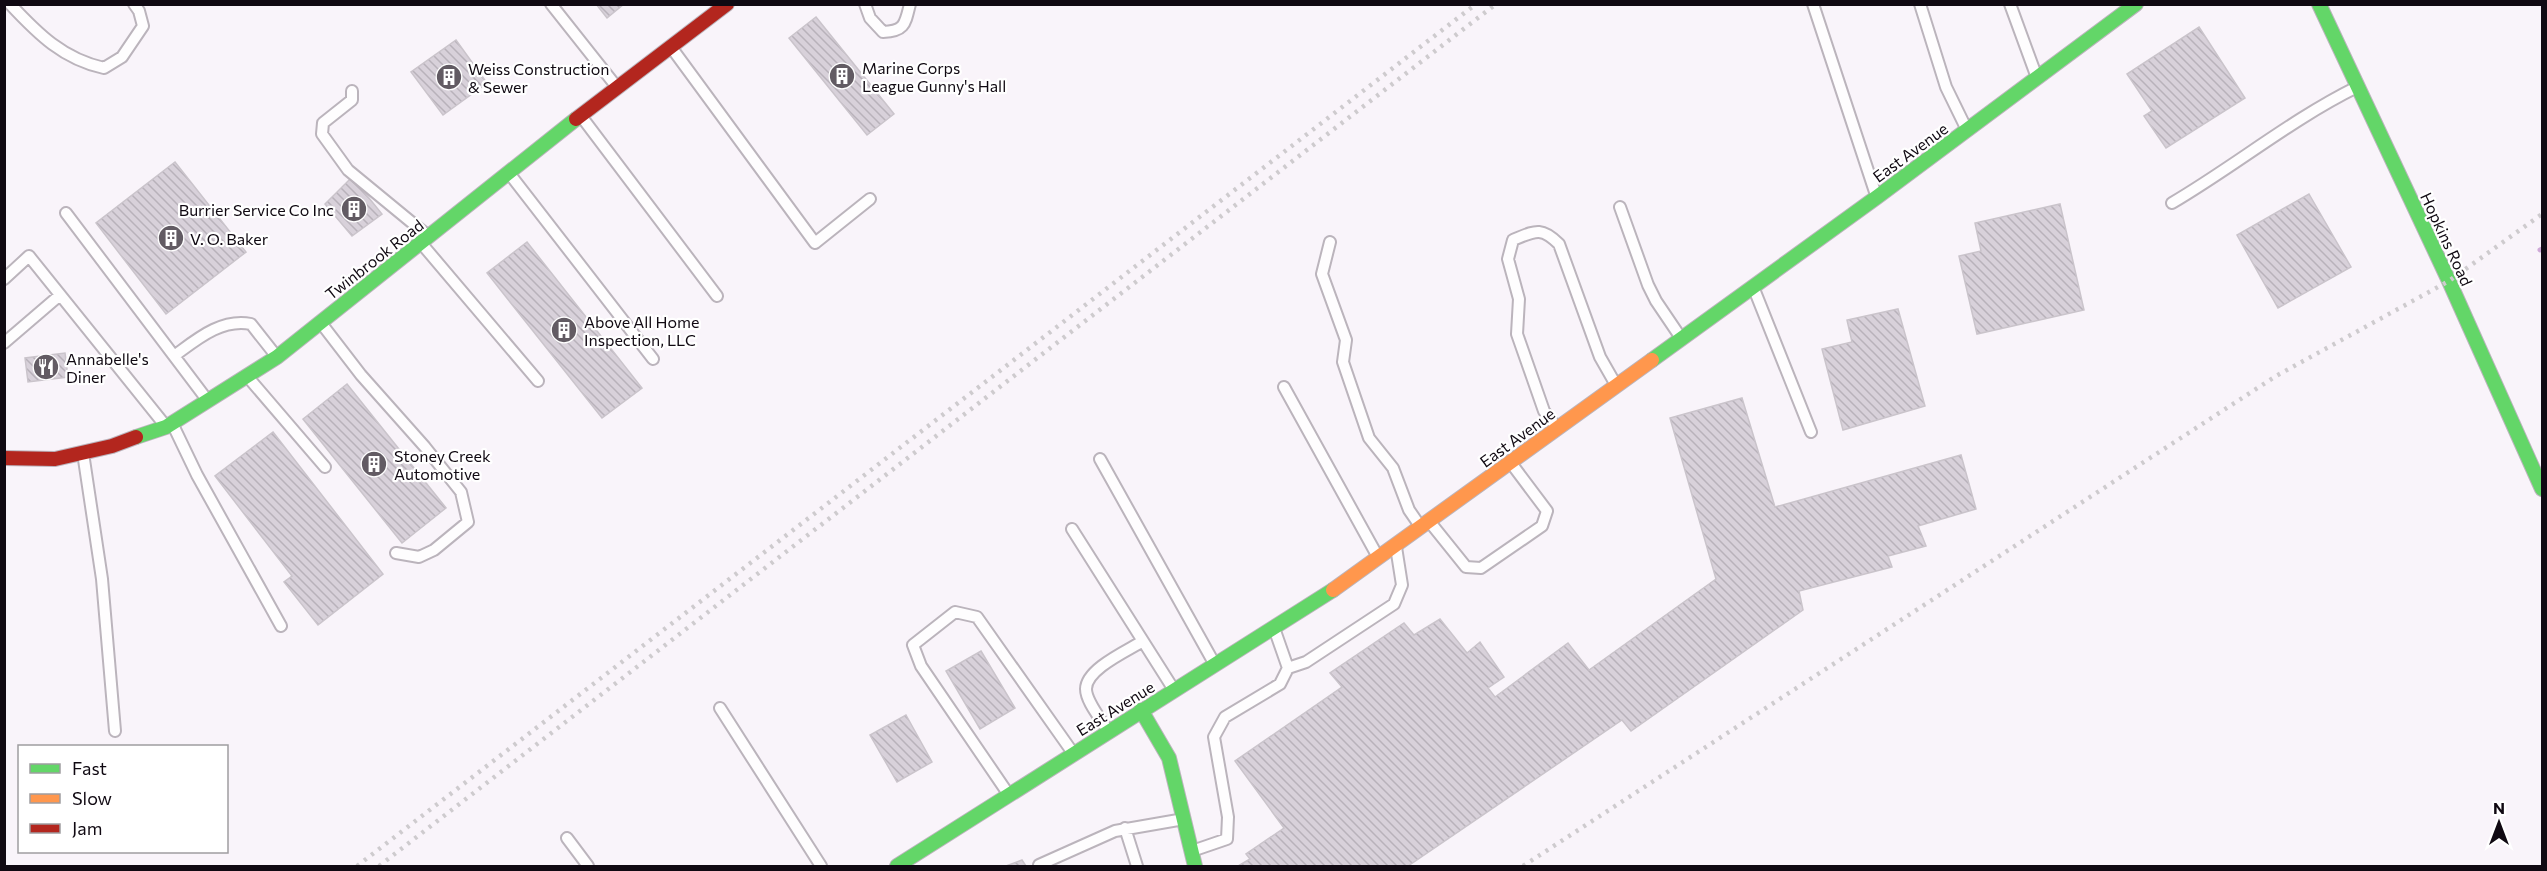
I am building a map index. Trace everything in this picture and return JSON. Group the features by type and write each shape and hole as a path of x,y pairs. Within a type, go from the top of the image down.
{"street":[{"name":"Twinbrook Road","path":"4,458 55,459 112,446 169,425 208,401 277,357 617,87 727,4"},
{"name":"East Avenue","path":"897,867 1141,710 1331,592 1877,197 2136,4"},
{"name":"Hopkins Road","path":"2319,4 2542,489"},
{"path":"1141,710 1169,758 1196,867"}],"lane":[{"path":"10,4 43,39 84,63 104,68 122,57 143,26 139,10 134,4"},
{"path":"551,4 617,87"},
{"path":"865,4 870,18 883,32 896,31 905,25 910,4"},
{"path":"1813,4 1877,197"},
{"path":"1920,4 1946,87 1967,130"},
{"path":"2010,4 2037,78"},
{"path":"671,46 815,243 870,199"},
{"path":"2172,203 2214,179 2322,105 2358,87"},
{"path":"352,91 352,100 323,123 322,134 348,170 425,240 538,381"},
{"path":"581,116 717,296"},
{"path":"509,173 652,359"},
{"path":"1620,207 1648,285 1681,338"},
{"path":"66,213 208,401"},
{"path":"1557,428 1544,411 1517,334 1519,298 1508,259 1513,240 1535,231 1548,233 1560,244 1600,357 1616,385"},
{"path":"1330,242 1322,274 1346,340 1343,362 1369,438 1393,468 1409,510 1466,567 1481,568 1542,526 1547,511 1510,462"},
{"path":"4,279 29,256 169,425 281,626"},
{"path":"1753,286 1811,432"},
{"path":"4,343 60,295"},
{"path":"174,356 213,329 243,322 251,324 277,357"},
{"path":"320,323 361,375 425,447 461,492 468,522 434,550 419,557 396,553"},
{"path":"247,376 325,467"},
{"path":"1284,387 1378,558"},
{"path":"83,453 102,579 115,731"},
{"path":"1100,459 1215,665"},
{"path":"1072,530 1174,690"},
{"path":"1191,851 1227,839 1228,818 1214,737 1225,717 1280,684 1288,668 1306,662 1394,604 1402,585 1396,545"},
{"path":"1009,795 921,666 913,645 955,612 977,617 1073,754"},
{"path":"1274,628 1288,668"},
{"path":"1108,731 1089,699 1086,690 1088,680 1094,671 1143,641"},
{"path":"720,708 820,867"},
{"path":"1039,865 1097,838 1125,828 1184,819"},
{"path":"1125,828 1137,867"},
{"path":"567,838 588,867"}],"building":[{"path":"596,4 624,4 607,18"},
{"name":"Marine Corps League Gunny's Hall","path":"816,17 894,114 867,135 789,38"},
{"path":"2199,27 2245,98 2166,148 2144,116 2152,111 2127,74"},
{"name":"Weiss Construction & Sewer","path":"456,40 487,83 443,115 411,72"},
{"name":"V. O. Baker","path":"175,162 246,252 166,314 96,223"},
{"name":"Burrier Service Co Inc","path":"352,177 382,214 352,236 325,204"},
{"path":"2309,194 2351,267 2278,308 2237,235"},
{"path":"2060,204 2084,310 1977,334 1959,256 1981,251 1975,223"},
{"name":"Above All Home Inspection, LLC","path":"527,242 642,388 602,418 487,273"},
{"path":"1898,309 1925,406 1843,430 1822,349 1852,342 1847,320"},
{"name":"Annabelle's Diner","path":"65,353 68,377 28,382 25,358"},
{"name":"Stoney Creek Automotive","path":"347,384 446,508 402,543 303,419"},
{"path":"1742,398 1775,507 1961,455 1976,509 1918,526 1926,546 1888,556 1892,567 1799,591 1803,610 1631,731 1622,720 1408,866 1238,866 1250,859 1246,854 1284,828 1235,761 1342,687 1330,673 1404,623 1414,635 1440,619 1467,653 1480,642 1504,677 1488,688 1495,697 1568,643 1589,670 1716,579 1670,418"},
{"path":"273,432 383,574 318,625 284,582 292,576 215,476"},
{"path":"981,651 1015,708 980,729 946,671"},
{"path":"906,715 932,762 897,782 870,735"},
{"path":"1022,860 1026,866 1006,866"}],"railway":[{"path":"357,866 1476,4"},
{"path":"379,866 1496,4"},
{"path":"1523,866 2276,376 2449,281 2542,214"}],"traffic: fast":[{"path":"1652,360 1877,197 2136,4"},
{"path":"2319,4 2449,281 2542,489"},
{"path":"136,437 166,427 277,357 576,119"},
{"path":"897,866 1333,590"},
{"path":"1141,710 1169,758 1195,866"}],"traffic: slow":[{"path":"1333,590 1652,360"}],"traffic: jam":[{"path":"576,119 727,4"},
{"path":"4,458 55,459 112,446 136,437"}],"place":[{"name":"Marine Corps League Gunny's Hall","path":"842,76"},
{"name":"Weiss Construction & Sewer","path":"449,77"},
{"name":"Burrier Service Co Inc","path":"354,209"},
{"name":"V. O. Baker","path":"171,238"},
{"name":"Above All Home Inspection, LLC","path":"564,330"},
{"name":"Annabelle's Diner","path":"46,367"},
{"name":"Stoney Creek Automotive","path":"374,464"}]}
